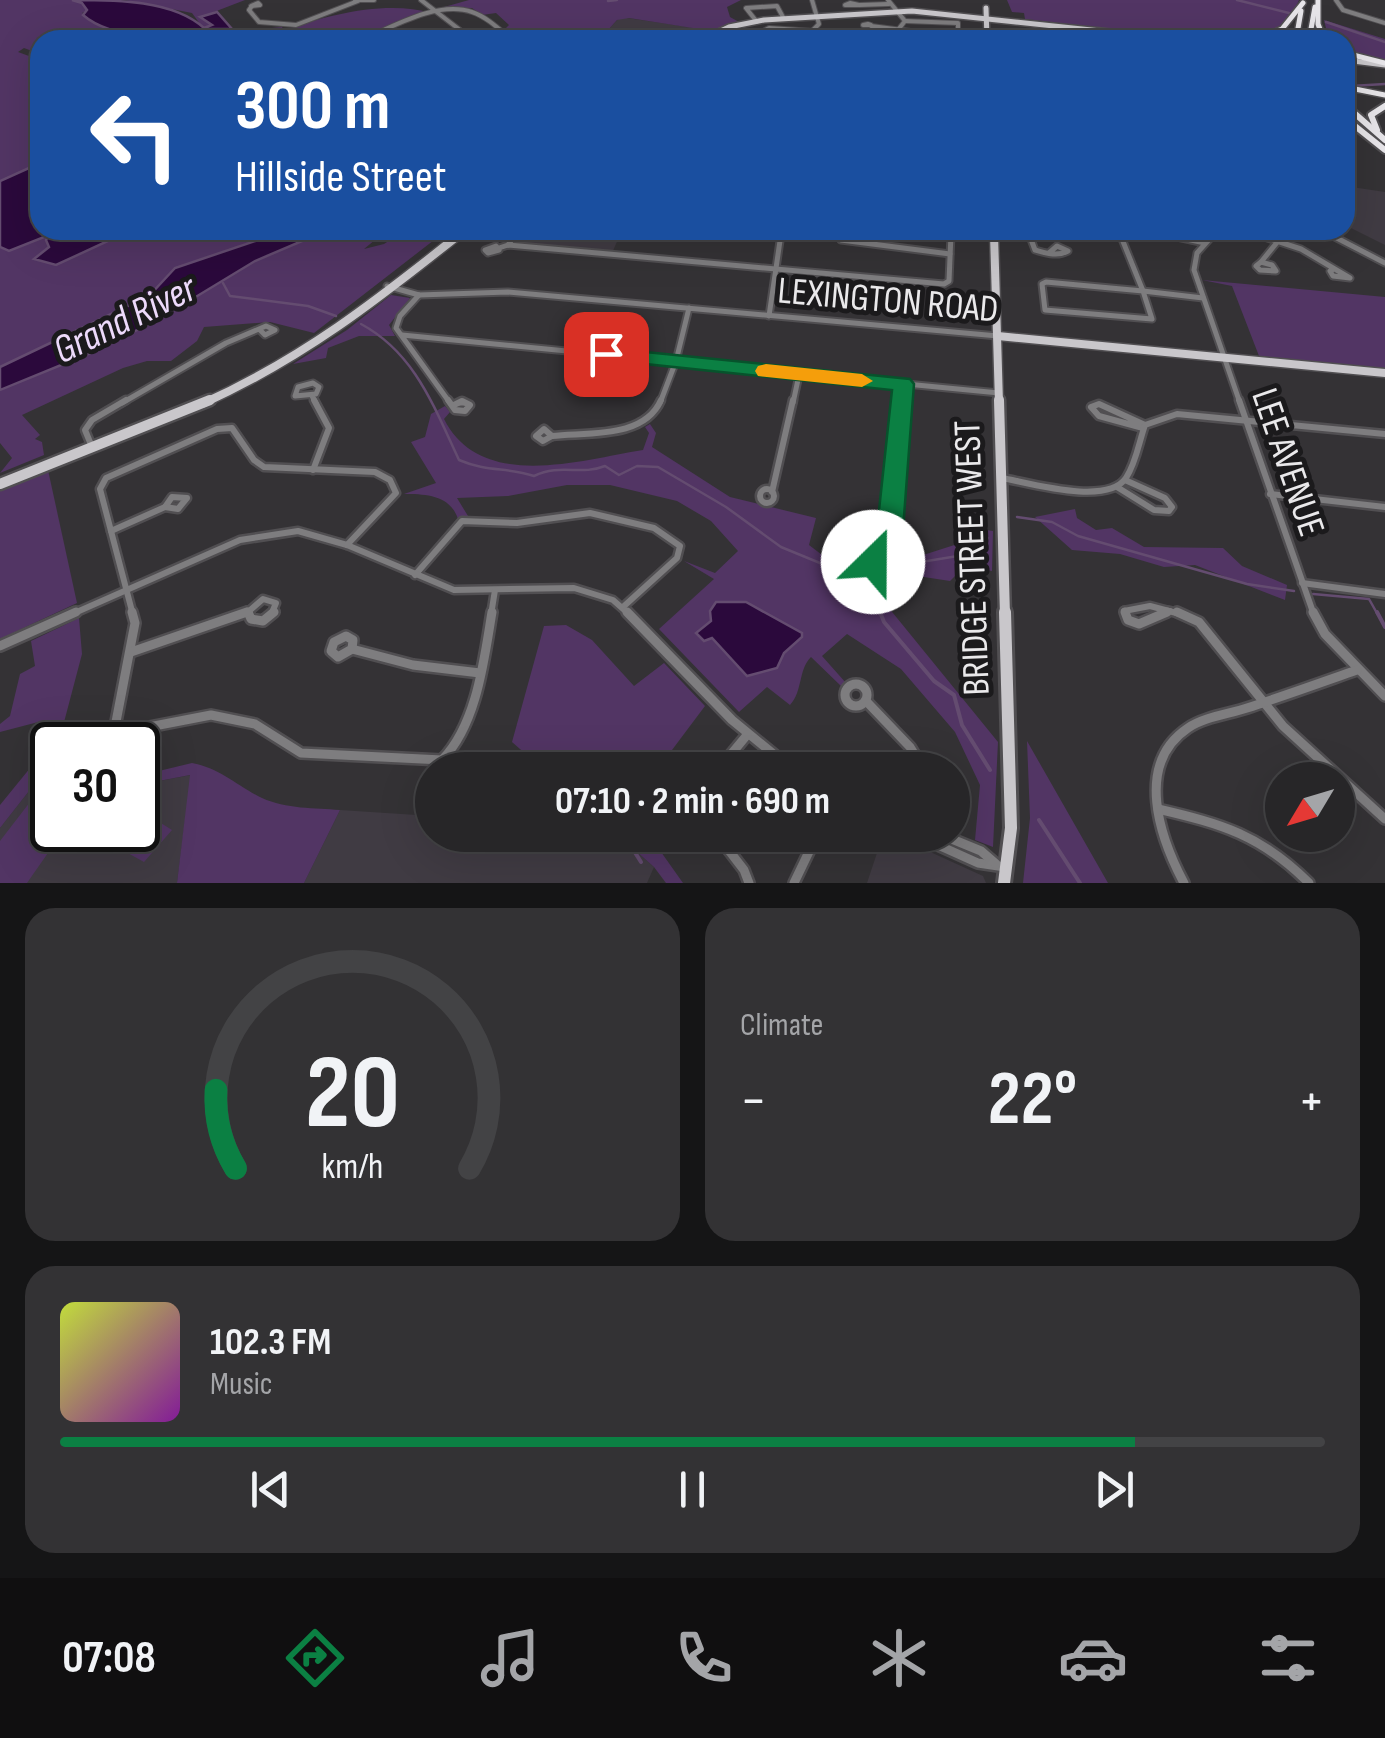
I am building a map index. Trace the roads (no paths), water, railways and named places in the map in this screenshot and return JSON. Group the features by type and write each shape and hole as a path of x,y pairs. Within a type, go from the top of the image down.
{"highway":[{"path":"1311,30 1318,0"},
{"path":"1318,0 1320,30"},
{"path":"1280,30 1304,1"},
{"path":"1298,30 1304,1"},
{"path":"1355,60 1385,66"},
{"path":"1355,90 1385,95"},
{"path":"1385,106 1370,115 1385,138"},
{"path":"1355,113 1385,138"},
{"path":"1355,129 1385,150"}],"main road":[{"path":"983,0 987,30"},
{"path":"731,30 756,21 897,12 987,16 1101,30"},
{"path":"0,482 272,370 334,333 449,240"},
{"name":"BRIDGE STREET WEST","path":"994,240 1011,828 1002,866 1004,883"},
{"name":"LEXINGTON ROAD","path":"998,336 1385,373"}],"street":[{"path":"252,6 248,10 259,22 293,26 355,0 374,0"},
{"path":"422,0 460,30"},
{"path":"812,0 820,22 815,30"},
{"path":"1336,0 1343,10 1385,23"},
{"path":"858,5 889,2 905,21 958,23 958,30"},
{"path":"756,21 746,8 778,6 784,18"},
{"path":"390,30 437,13 472,12 498,30"},
{"path":"898,30 905,21"},
{"path":"1044,30 1045,23"},
{"path":"871,26 892,30"},
{"path":"764,30 800,30"},
{"path":"508,245 511,240"},
{"path":"769,316 780,240"},
{"path":"852,240 950,254"},
{"path":"499,248 508,245 944,284 949,281 950,240"},
{"path":"1030,240 1031,248 1048,253"},
{"path":"1123,240 1145,291 1152,318 1143,322 1049,312 1042,284 1050,282 1145,291 1203,298"},
{"path":"1193,240 1208,240"},
{"path":"1261,262 1279,240 1334,269"},
{"path":"1341,240 1385,263"},
{"name":"LEE AVENUE","path":"1205,243 1194,261 1203,298 1302,583 1324,634 1385,696"},
{"name":"LEXINGTON ROAD","path":"390,287 419,295 508,292 998,336"},
{"path":"419,295 396,322 454,405"},
{"path":"552,436 630,428 646,422 658,406 676,361 689,308"},
{"path":"91,444 85,430 92,420 226,343 260,330"},
{"path":"402,335 999,393"},
{"path":"772,492 799,375"},
{"path":"889,543 903,384"},
{"path":"312,396 330,428 313,470"},
{"path":"1144,427 1099,404 1091,407 1099,416 1144,427 1177,414 1385,434"},
{"path":"1001,478 1092,492 1117,488 1125,480 1144,427"},
{"path":"347,546 393,498 396,489 376,472 271,469 258,464 232,428 217,429 106,478 100,489 136,630 115,722 119,732 211,715 255,724 301,752 442,760 453,750 488,649 495,590"},
{"path":"1117,488 1154,510 1169,511 1172,507 1165,498 1125,480"},
{"path":"1270,494 1385,507"},
{"path":"111,531 165,507"},
{"path":"415,575 465,520 517,524 590,513 654,528 680,546 678,558 623,607"},
{"path":"0,646 240,540 266,533 298,532 347,546 454,590 574,588 600,594 623,607 747,735 769,752"},
{"path":"1302,583 1385,594"},
{"path":"1170,611 1139,624 1127,618 1124,610 1132,605 1170,611 1204,626 1283,726 1385,819"},
{"path":"131,652 162,645 248,612"},
{"path":"352,650 413,665 480,673"},
{"path":"1184,883 1171,861 1158,809 1154,780 1161,757 1188,728 1358,670"},
{"path":"866,700 914,752"},
{"path":"733,752 747,735"},
{"path":"1158,809 1260,838 1309,883"},
{"path":"970,846 1002,866"},
{"path":"730,852 749,883"},
{"path":"794,883 809,852"},
{"path":"952,852 978,863 1002,866"}],"water":[{"path":"72,0 125,1 160,7 204,28 212,25 200,17 217,12 232,29 112,30 83,15 87,10 82,3"},
{"path":"30,168 30,240 36,240 9,251 0,247 0,181"},
{"path":"46,240 110,240 56,265 34,259 49,247"},
{"name":"Grand River","path":"258,240 304,240 255,261 161,318 93,352 0,390 0,367 149,296 175,268"},
{"path":"716,602 746,602 802,633 802,637 784,653 777,668 747,676 712,638 704,641 696,633 711,621 710,611"}],"waterway":[{"path":"608,1 617,0"},
{"path":"1237,0 1289,13"},
{"path":"1326,22 1350,30"},
{"path":"1355,32 1385,42"},
{"path":"1355,86 1385,84"},
{"path":"223,283 230,296 308,306 336,316"},
{"path":"361,324 380,336 409,366 459,460 534,476 553,470 605,466 619,475 637,466 658,467 726,507 781,547 837,570 875,598 881,615"},
{"path":"1017,517 1052,522 1078,536 1247,584 1294,591"},
{"path":"876,597 915,563 976,553 988,538"},
{"path":"1313,594 1369,599 1378,615"},
{"path":"880,612 884,622 934,681 954,695 962,725 990,770"},
{"path":"1377,612 1385,627"},
{"path":"1039,820 1080,883"},
{"path":"635,852 641,862"}]}
